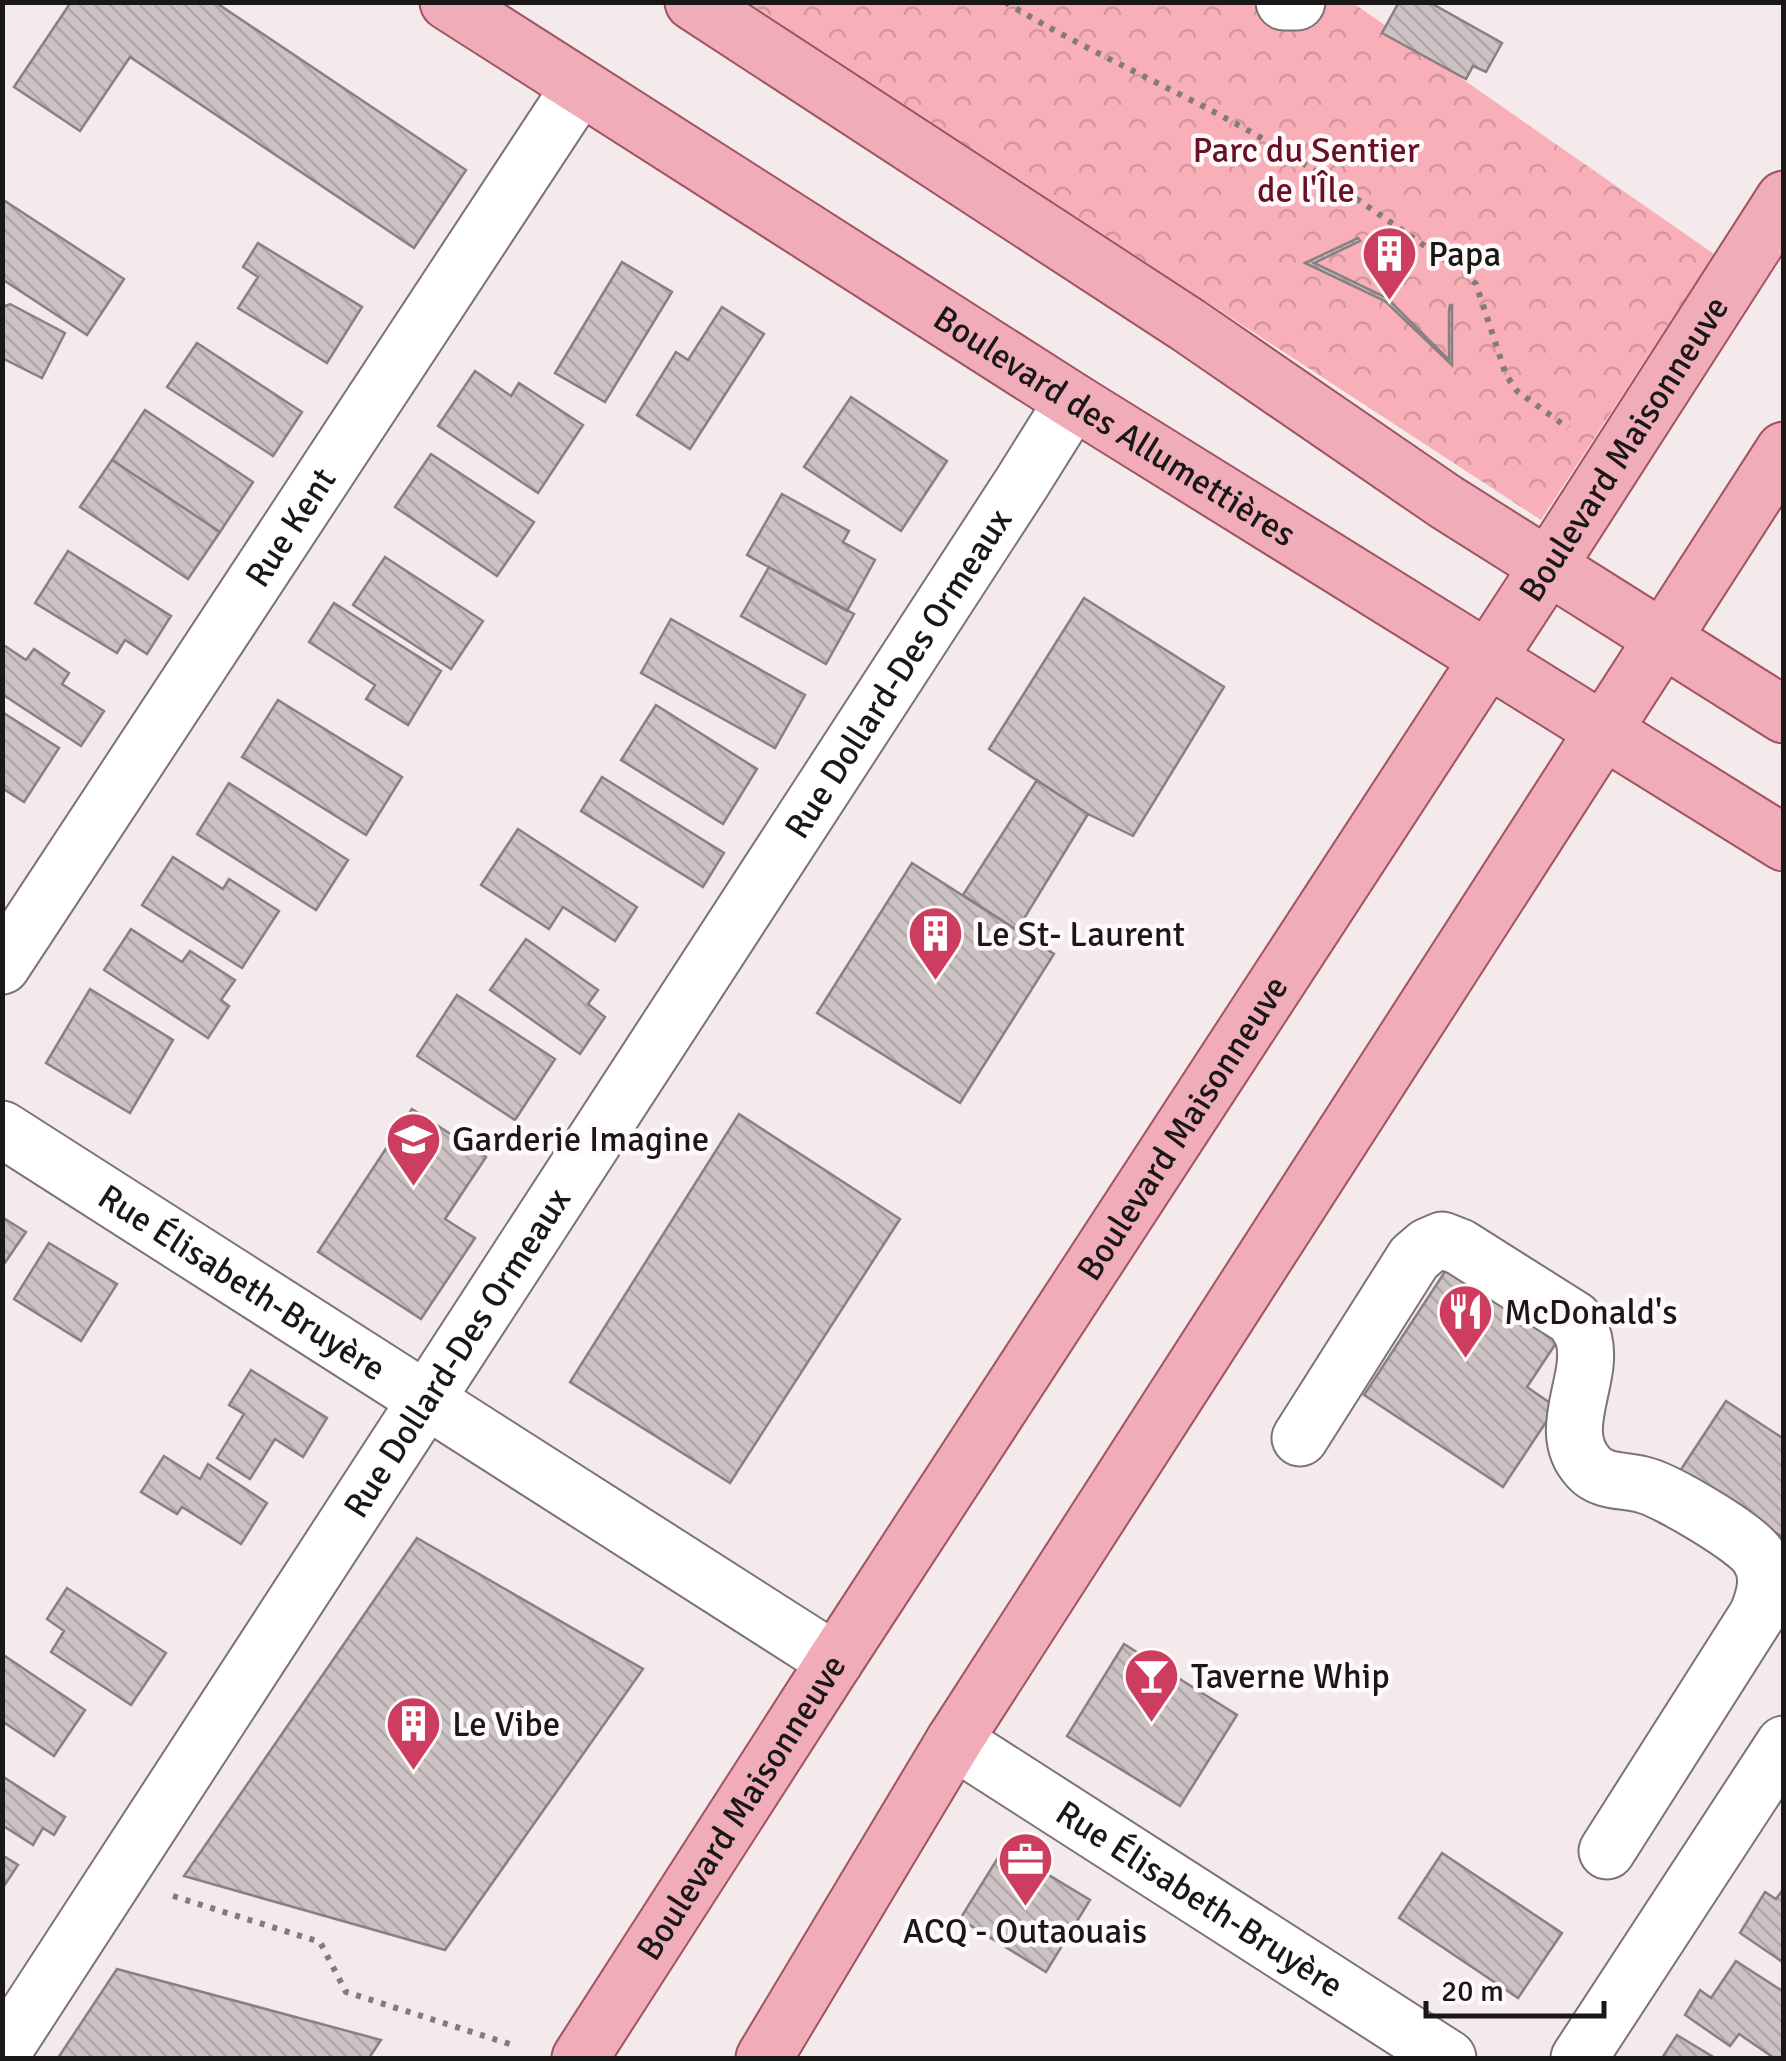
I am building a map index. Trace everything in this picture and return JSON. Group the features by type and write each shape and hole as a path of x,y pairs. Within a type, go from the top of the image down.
{"main road":[{"name":"Boulevard des Allumettières","path":"448,2 1073,401 1784,843"},
{"path":"693,2 1188,325 1446,502 1784,715"},
{"name":"Boulevard Maisonneuve","path":"580,2058 1784,200"},
{"path":"764,2058 954,1741 1784,450"}],"street":[{"path":"1284,2 1297,2"},
{"name":"Rue Kent","path":"2,966 579,88"},
{"name":"Rue Dollard-Des Ormeaux","path":"2,2053 1073,401"},
{"name":"Rue Élisabeth-Bruyère","path":"2,1129 835,1661"},
{"path":"1300,1438 1414,1258 1442,1240 1460,1247 1574,1320 1584,1339 1585,1359 1573,1427 1588,1467 1604,1479 1644,1484 1662,1491 1758,1554 1766,1592 1757,1615 1607,1851"},
{"name":"Rue Élisabeth-Bruyère","path":"954,1741 1448,2058"},
{"path":"1580,2058 1784,1744"}],"path":[{"path":"1005,2 1092,52 1253,133 1466,274 1476,284 1506,375 1517,392 1554,420"},
{"path":"117,1876 320,1942 346,1992 516,2046"}],"green space":[{"name":"Parc du Sentier de l'Île","path":"749,3 1353,3 1714,254 1541,520"}],"building":[{"path":"71,2 215,2 466,170 414,248 130,57 80,131 14,87"},
{"path":"1399,2 1429,2 1502,43 1486,72 1473,66 1466,79 1382,33"},
{"path":"2,199 124,279 87,335 2,279"},
{"name":"Papa","path":"1358,238 1360,241 1314,263 1387,298 1449,360 1452,305 1452,365 1385,301 1305,263"},
{"path":"258,243 362,307 327,363 238,308 258,277 243,267"},
{"path":"622,262 672,292 605,402 555,373"},
{"path":"10,304 65,333 42,378 2,358 2,307"},
{"path":"722,307 764,334 690,449 637,415 676,352 688,360"},
{"path":"197,343 302,412 273,456 167,387"},
{"path":"475,371 511,396 519,383 583,425 538,493 438,426"},
{"path":"851,397 947,461 901,531 804,467"},
{"path":"145,410 253,482 220,532 112,460"},
{"path":"431,454 534,522 497,576 395,507"},
{"path":"112,460 220,532 188,579 80,507"},
{"path":"782,494 849,531 843,542 875,560 847,611 747,555"},
{"path":"68,551 171,616 147,654 125,640 117,653 35,603"},
{"path":"385,557 483,621 451,669 353,605"},
{"path":"769,567 854,614 826,664 741,616"},
{"name":"Le St- Laurent","path":"1084,598 1224,687 1133,836 1088,814 989,749"},
{"path":"334,603 441,671 408,725 366,699 375,685 309,642"},
{"path":"671,619 805,695 775,748 641,673"},
{"path":"2,644 26,660 34,649 69,673 62,684 104,711 81,746 2,694"},
{"path":"278,700 402,777 366,835 242,757"},
{"path":"656,705 757,769 723,824 621,760"},
{"path":"2,712 59,748 24,802 2,788"},
{"path":"602,777 724,853 703,887 581,811"},
{"path":"1037,780 1088,814 1017,930 963,895"},
{"path":"229,783 348,860 316,910 197,834"},
{"path":"518,829 637,907 615,941 563,907 549,929 481,885"},
{"path":"173,857 223,889 229,879 279,911 242,968 142,905"},
{"name":"Le St- Laurent","path":"912,863 1054,954 960,1103 817,1013"},
{"path":"131,929 182,962 190,951 235,980 221,1000 229,1006 208,1038 104,970"},
{"path":"526,939 598,990 588,1004 605,1017 580,1054 490,990"},
{"path":"90,989 173,1040 130,1113 46,1063"},
{"path":"457,995 555,1059 515,1120 417,1056"},
{"name":"Garderie Imagine","path":"412,1109 486,1157 445,1219 475,1238 421,1319 318,1252"},
{"path":"739,1114 900,1219 730,1483 570,1382"},
{"path":"2,1217 26,1232 2,1267"},
{"path":"49,1243 117,1284 81,1341 14,1299"},
{"name":"McDonald's","path":"1452,1261 1562,1334 1527,1387 1556,1407 1503,1487 1364,1395"},
{"path":"251,1370 327,1418 303,1457 275,1439 250,1479 217,1458 244,1414 229,1405"},
{"path":"1726,1401 1784,1439 1784,1538 1680,1471"},
{"path":"164,1456 200,1479 208,1464 267,1503 241,1544 182,1507 177,1514 141,1492"},
{"name":"Le Vibe","path":"417,1538 643,1669 445,1950 184,1876"},
{"path":"67,1588 166,1653 131,1705 51,1652 64,1631 47,1619"},
{"name":"Taverne Whip","path":"1124,1644 1237,1715 1180,1806 1067,1736"},
{"path":"2,1654 85,1710 54,1756 2,1721"},
{"path":"2,1776 65,1817 54,1835 43,1828 33,1845 2,1825"},
{"name":"ACQ - Outaouais","path":"1004,1848 1090,1900 1046,1972 960,1919"},
{"path":"1442,1853 1562,1933 1518,1998 1399,1918"},
{"path":"2,1855 18,1865 2,1889"},
{"path":"1784,1888 1781,1961 1740,1933 1765,1892 1776,1899"},
{"path":"1736,1961 1784,1992 1784,2058 1774,2058 1739,2034 1730,2046 1685,2015 1700,1990 1711,1998"},
{"path":"117,1969 381,2040 369,2058 58,2058"},
{"path":"1677,2035 1715,2058 1662,2058"}],"place":[{"name":"Papa","path":"1389,303"},
{"name":"Le St- Laurent","path":"936,983"},
{"name":"Garderie Imagine","path":"413,1188"},
{"name":"McDonald's","path":"1465,1361"},
{"name":"Taverne Whip","path":"1152,1725"},
{"name":"Le Vibe","path":"413,1773"},
{"name":"ACQ - Outaouais","path":"1025,1909"}]}
